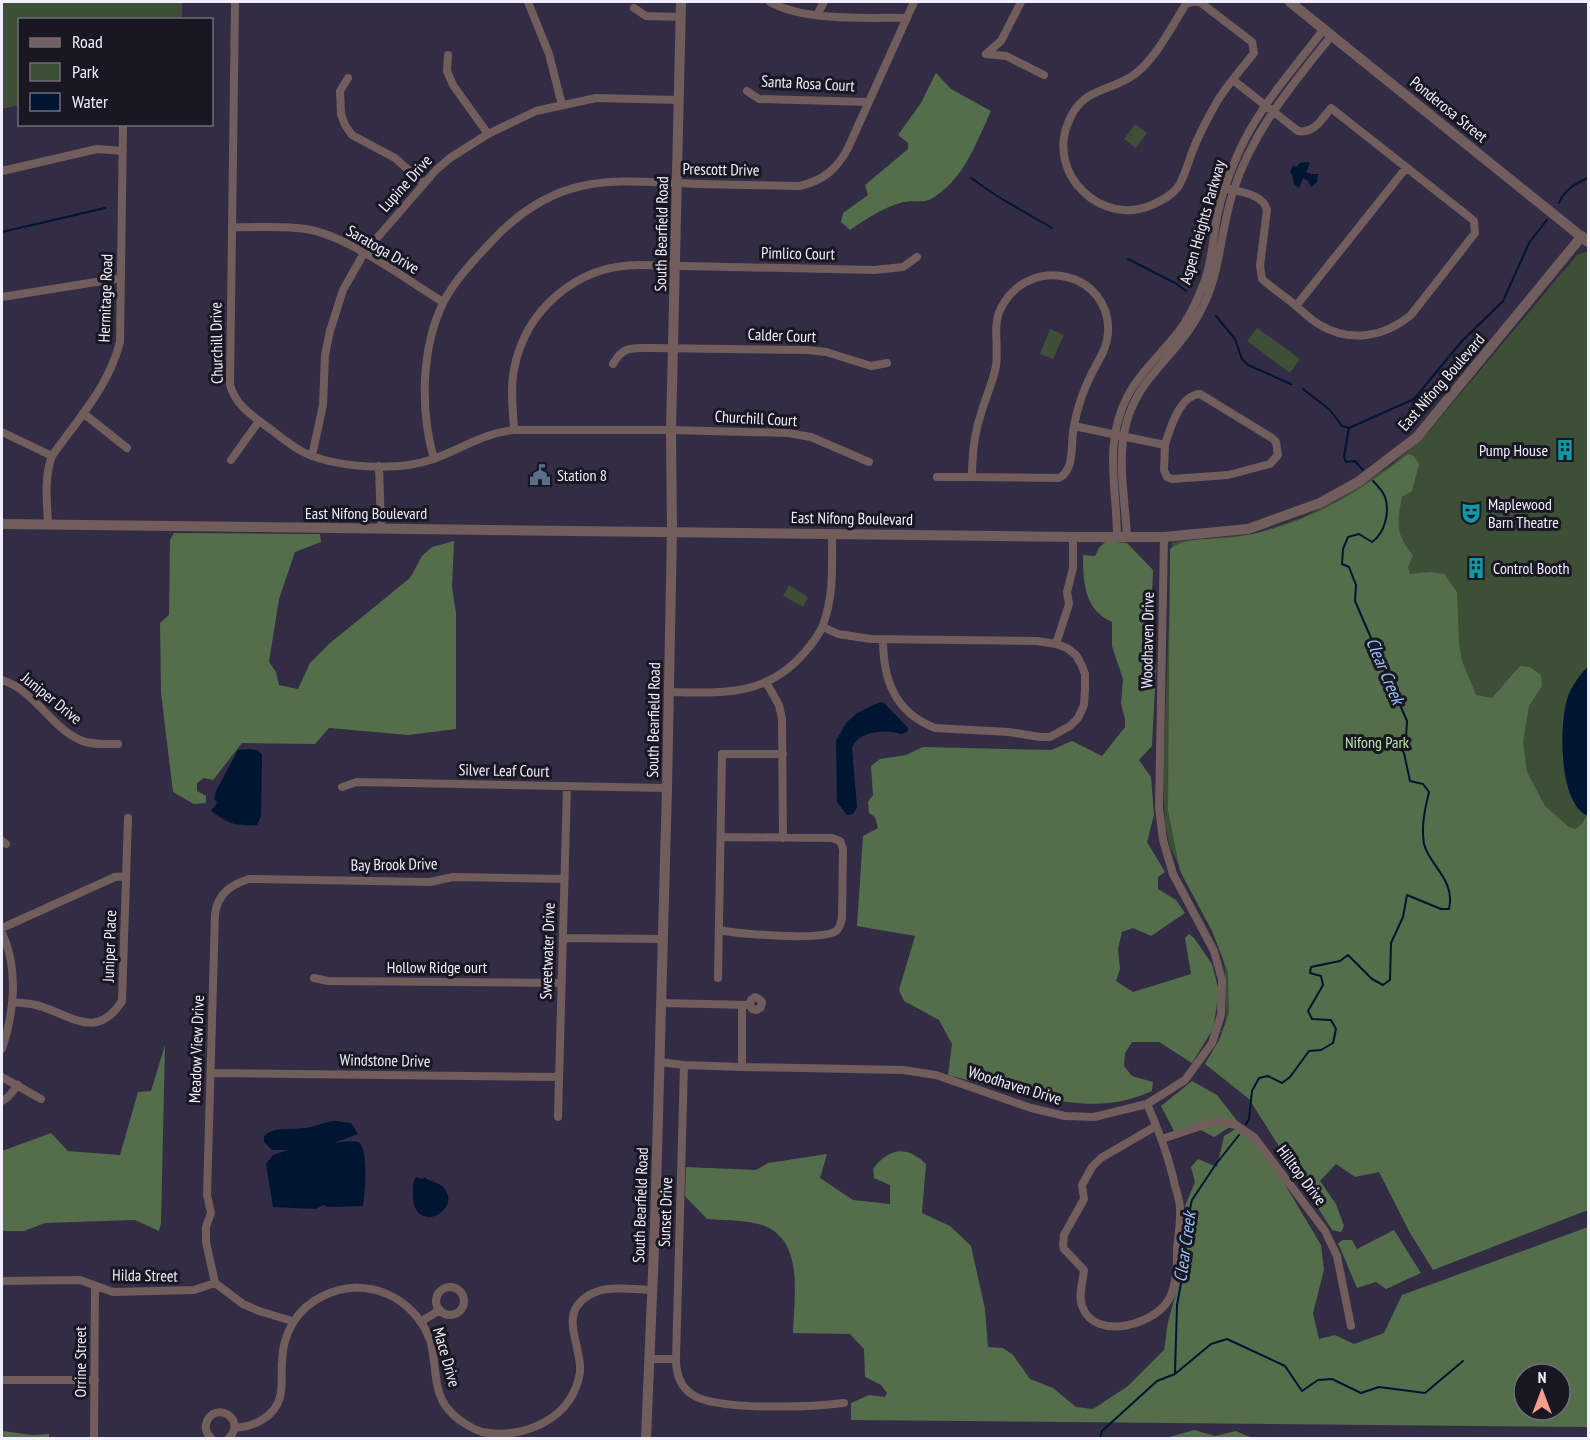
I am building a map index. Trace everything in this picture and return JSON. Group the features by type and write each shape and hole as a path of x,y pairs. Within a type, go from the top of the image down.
{"street":[{"name":"Churchill Drive","path":"235,2 230,385 238,403 301,451 312,456 349,464 380,466 415,465 434,459 488,434 514,430 671,430"},
{"path":"528,2 549,54 562,105"},
{"name":"South Bearfield Road","path":"646,1438 667,788 672,531 671,430 681,2"},
{"path":"770,2 797,13 907,18"},
{"path":"818,15 824,2"},
{"name":"Prescott Drive","path":"434,459 426,420 426,366 434,328 444,302 483,250 508,224 534,205 557,194 581,186 616,181 799,186 818,181 842,160 914,2"},
{"path":"1022,2 1001,41 986,54 1006,56 1044,75"},
{"path":"1200,2 1252,42 1254,53 1233,80 1218,99 1177,187 1166,198 1150,206 1131,211 1114,209 1097,203 1076,185 1066,168 1063,150 1063,138 1073,112 1094,92 1124,81 1136,73 1149,60 1186,4 1200,2"},
{"name":"Ponderosa Street","path":"1290,2 1585,239"},
{"path":"634,8 646,16 681,16"},
{"name":"Aspen Heights Parkway","path":"1122,537 1119,436 1141,391 1195,324 1213,282 1229,189 1269,108 1328,32"},
{"path":"448,55 447,71 453,85 488,134"},
{"path":"348,78 340,91 341,114 345,125 361,141 395,158 423,183"},
{"path":"1229,189 1265,202 1267,210 1260,273 1267,283 1318,324 1331,331 1362,337 1382,333 1398,326 1411,315 1475,234 1474,221 1331,108 1313,130 1306,133 1298,131 1233,80"},
{"name":"Santa Rosa Court","path":"747,91 759,99 869,102"},
{"name":"Lupine Drive","path":"312,456 323,405 325,355 343,290 364,253 423,183 450,158 488,134 536,111 596,98 679,100"},
{"name":"Hermitage Road","path":"48,524 47,478 51,456 106,381 115,363 120,342 123,126"},
{"path":"2,171 97,149 123,151"},
{"path":"1296,306 1406,168"},
{"name":"Saratoga Drive","path":"232,227 304,229 326,234 364,253 444,302"},
{"name":"East Nifong Boulevard","path":"2,524 1073,537 1164,537 1248,529 1320,503 1349,487 1417,437 1585,239"},
{"name":"Pimlico Court","path":"514,430 513,372 518,351 526,333 537,315 556,295 576,281 600,270 622,265 675,265 874,270 903,267 917,256"},
{"path":"937,477 1059,478 1066,474 1069,468 1076,413 1091,375 1106,348 1109,331 1108,319 1098,299 1076,280 1061,275 1035,277 1020,285 1008,297 1000,310 996,324 996,364 974,442 972,477"},
{"path":"2,297 121,278"},
{"name":"Calder Court","path":"613,364 618,355 628,349 673,348 807,350 826,352 871,366 888,363"},
{"path":"1200,394 1272,438 1276,442 1278,455 1270,464 1228,475 1178,480 1167,477 1164,470 1165,445 1178,412 1189,397 1200,394"},
{"path":"83,413 127,448"},
{"path":"231,460 260,421"},
{"path":"1074,426 1165,445"},
{"name":"Churchill Court","path":"671,430 801,434 869,462"},
{"path":"2,432 51,456"},
{"path":"380,466 381,528"},
{"path":"669,692 741,691 766,682 784,672 799,659 814,642 822,627 831,587 832,533"},
{"path":"1056,644 1069,604 1067,592 1073,568 1073,537"},
{"name":"Woodhaven Drive","path":"659,1062 742,1067 903,1070 936,1076 1031,1108 1065,1116 1094,1117 1147,1104 1185,1080 1212,1042 1221,1015 1222,980 1214,951 1173,874 1159,808 1164,537"},
{"path":"822,627 838,634 855,637 1018,639 1056,644 1076,655 1082,666 1084,705 1078,718 1070,726 1050,737 935,728 924,724 906,710 889,686 885,675 883,639"},
{"name":"Juniper Drive","path":"2,680 26,692 68,732 81,741 118,744"},
{"path":"766,682 779,705 782,719 783,838"},
{"path":"718,978 722,754 783,754"},
{"name":"Silver Leaf Court","path":"342,787 357,782 667,788"},
{"name":"Sweetwater Drive","path":"558,1117 567,786"},
{"name":"Juniper Place","path":"12,1002 35,1005 86,1024 104,1021 116,1012 122,1001 128,818"},
{"path":"719,930 766,936 818,935 836,931 841,925 843,849 840,841 832,838 721,837"},
{"name":"Juniper Place","path":"2,928 115,877 126,876"},
{"name":"Bay Brook Drive","path":"227,889 249,879 430,882 453,877 564,879"},
{"name":"Meadow View Drive","path":"215,1283 206,1242 206,1227 211,1213 207,1195 215,914 217,904 227,889"},
{"path":"2,933 10,958 12,1002 2,1049"},
{"path":"563,938 663,939"},
{"name":"Hollow Ridge ourt","path":"314,978 328,981 561,983"},
{"path":"661,1003 746,1005 742,1067"},
{"name":"Sunset Drive","path":"684,1065 676,1359 679,1380 693,1395 704,1400 737,1404 813,1407 844,1403"},
{"name":"Windstone Drive","path":"211,1073 559,1077"},
{"path":"2,1077 41,1100"},
{"path":"2,1101 18,1085"},
{"path":"1147,1104 1169,1157 1180,1207 1176,1278 1172,1294 1166,1305 1136,1323 1117,1328 1094,1320 1085,1313 1080,1296 1084,1270 1067,1253 1063,1245 1064,1235 1084,1199 1082,1185 1092,1167 1101,1158 1156,1126"},
{"name":"Hilltop Drive","path":"1162,1139 1216,1121 1236,1125 1254,1137 1325,1231 1337,1256 1351,1326"},
{"name":"Hilda Street","path":"2,1281 80,1280 112,1292 194,1290 215,1283"},
{"path":"215,1283 243,1304 292,1321 282,1359 280,1398 274,1409 262,1420 247,1428 235,1428"},
{"name":"Orrine Street","path":"94,1438 95,1286"},
{"name":"Mace Drive","path":"292,1321 306,1307 322,1296 337,1290 355,1288 387,1292 403,1302 420,1322 430,1341 437,1386 448,1409 466,1425 482,1432 505,1437 525,1435 551,1422 576,1387 580,1372 580,1356 572,1315 578,1305 597,1290 652,1290"},
{"path":"420,1322 440,1310"},
{"path":"649,1359 676,1359"},
{"path":"2,1380 94,1380"},
{"path":"211,1438 207,1433 206,1424 211,1415 220,1412 229,1415 232,1419 235,1428 229,1438"}],"green space":[{"path":"2,2 182,2 182,18 18,18 18,105 2,109"},
{"path":"936,73 951,89 991,111 968,160 952,182 931,199 904,202 889,207 850,230 841,222 843,213 868,195 865,185 908,149 908,143 898,135 921,103"},
{"path":"1135,124 1147,133 1136,148 1124,139"},
{"name":"Nifong Park","path":"1588,252 1588,1031 1215,1032 1226,1030 1225,968 1215,932 1170,847 1165,824 1163,774 1172,542 1254,534 1303,517 1339,499 1394,463 1429,431 1577,255"},
{"path":"1257,328 1300,359 1290,373 1247,341"},
{"path":"1050,329 1064,335 1053,359 1040,354"},
{"name":"Nifong Park","path":"1408,454 1414,456 1419,464 1412,491 1402,497 1399,514 1400,534 1413,555 1408,567 1410,574 1430,572 1444,574 1457,592 1462,661 1476,695 1492,698 1520,666 1530,667 1541,675 1542,686 1529,706 1523,742 1527,772 1545,806 1569,827 1575,829 1581,825 1588,814 1588,1210 1433,1270 1410,1233 1379,1172 1355,1177 1336,1164 1320,1181 1336,1204 1344,1226 1341,1232 1332,1230 1249,1099 1205,1064 1219,1040 1229,1013 1228,972 1212,931 1180,871 1168,810 1170,549 1193,540 1255,534 1302,519 1350,495"},
{"path":"174,533 320,534 321,542 295,552 279,599 269,662 276,672 279,685 298,689 310,663 330,643 410,578 422,556 432,547 454,541 452,587 456,613 456,729 408,735 329,728 315,744 242,743 213,780 204,778 197,783 197,791 206,796 206,803 194,804 173,792 161,693 160,623 169,615 170,540"},
{"path":"1106,541 1127,543 1153,570 1150,648 1156,667 1152,746 1139,760 1151,777 1154,815 1147,842 1165,872 1158,877 1158,889 1176,900 1185,913 1151,936 1133,928 1122,932 1118,949 1120,969 1116,981 1133,992 1191,974 1185,938 1189,934 1212,964 1219,992 1213,1029 1192,1063 1159,1042 1132,1042 1125,1053 1124,1066 1132,1076 1153,1082 1152,1091 1126,1100 1083,1103 1037,1097 948,1075 952,1044 939,1020 904,1001 899,990 915,936 857,926 863,836 878,828 875,817 869,813 868,802 873,795 871,766 880,759 906,755 923,747 1051,750 1072,741 1102,756 1125,727 1121,704 1123,679 1112,646 1112,622 1103,617 1091,602 1087,594 1084,575 1083,555 1095,556"},
{"path":"789,585 808,597 803,607 783,596"},
{"path":"165,1045 159,1231 135,1220 45,1223 24,1231 2,1231 2,1151 51,1133 68,1151 120,1155 138,1092 151,1091"},
{"path":"1192,1081 1217,1095 1238,1122 1214,1137 1195,1127 1175,1133 1161,1106"},
{"path":"1237,1128 1262,1146 1321,1245 1324,1270 1313,1313 1319,1339 1335,1335 1354,1344 1384,1333 1402,1295 1588,1227 1588,1427 851,1420 851,1403 869,1395 885,1397 887,1393 881,1385 865,1377 864,1349 850,1334 793,1333 795,1284 789,1252 782,1239 771,1229 754,1223 707,1219 685,1196 686,1167 756,1170 768,1163 827,1154 820,1178 853,1200 890,1204 890,1185 874,1178 873,1169 892,1153 912,1154 926,1164 922,1213 950,1226 971,1246 985,1309 988,1347 1003,1348 1013,1355 1030,1379 1053,1388 1076,1407 1093,1409 1128,1386 1164,1350 1168,1322 1179,1281 1185,1206 1195,1182 1191,1167 1198,1159 1217,1167 1224,1136"},
{"path":"1394,1230 1421,1273 1386,1289 1376,1282 1357,1288 1338,1243 1343,1240 1352,1240 1357,1249"},
{"path":"1194,1430 1215,1436 1236,1431 1252,1438 1166,1438"},
{"path":"3,1431 32,1435 49,1434 49,1438 2,1438"}],"water":[{"path":"1300,163 1310,163 1306,172 1318,174 1317,182 1311,187 1303,178 1299,188 1294,184 1290,173 1293,165 1296,167"},
{"path":"1588,666 1588,813 1586,815 1577,807 1570,794 1563,760 1562,741 1568,696"},
{"path":"880,702 884,703 908,728 907,732 901,734 873,733 855,742 852,748 857,807 853,814 847,815 837,802 836,741 846,723 857,713"},
{"path":"238,750 257,750 262,754 261,816 257,825 228,822 211,810 217,802 214,799 216,791"},
{"path":"334,1121 351,1123 358,1134 334,1143 355,1141 361,1145 365,1161 363,1206 328,1207 323,1205 316,1209 273,1207 266,1164 273,1155 288,1150 272,1150 264,1142 264,1136 274,1131 304,1128"},
{"path":"416,1177 423,1179 424,1177 444,1188 448,1197 447,1205 436,1216 428,1217 421,1214 415,1207 413,1184"}],"waterway":[{"path":"971,178 1052,228"},
{"path":"1559,203 1564,194 1588,178"},
{"path":"2,232 105,208"},
{"path":"1363,470 1355,461 1346,462 1344,456 1349,428 1414,399 1462,341 1503,301 1529,243 1547,220"},
{"path":"1128,259 1186,291"},
{"path":"1216,316 1235,339 1242,359 1248,365 1291,384"},
{"path":"1303,389 1330,410 1342,426 1349,428"},
{"name":"Clear Creek","path":"1246,1124 1249,1119 1252,1091 1259,1078 1268,1076 1282,1083 1290,1077 1309,1051 1321,1050 1333,1043 1336,1029 1331,1020 1312,1019 1308,1011 1323,985 1321,976 1310,973 1311,967 1340,961 1348,955 1372,979 1383,985 1390,980 1391,943 1403,917 1407,895 1441,909 1449,909 1449,890 1424,844 1423,824 1429,792 1423,784 1410,781 1404,753 1397,744 1406,737 1407,721 1355,601 1356,585 1349,567 1342,564 1343,549 1348,537 1359,534 1372,542 1383,528 1387,515 1385,497 1373,481"},
{"name":"Clear Creek","path":"1175,1373 1177,1305 1192,1200 1239,1135"},
{"name":"Clear Creek","path":"1100,1438 1102,1431 1157,1381 1175,1374 1211,1344 1227,1339 1285,1366 1302,1391 1318,1380 1332,1379 1361,1393 1379,1387 1425,1393 1463,1361"}],"place":[{"name":"Pump House","path":"1565,450"},
{"name":"Station 8","path":"540,475"},
{"name":"Maplewood Barn Theatre","path":"1471,513"},
{"name":"Control Booth","path":"1476,568"}]}
